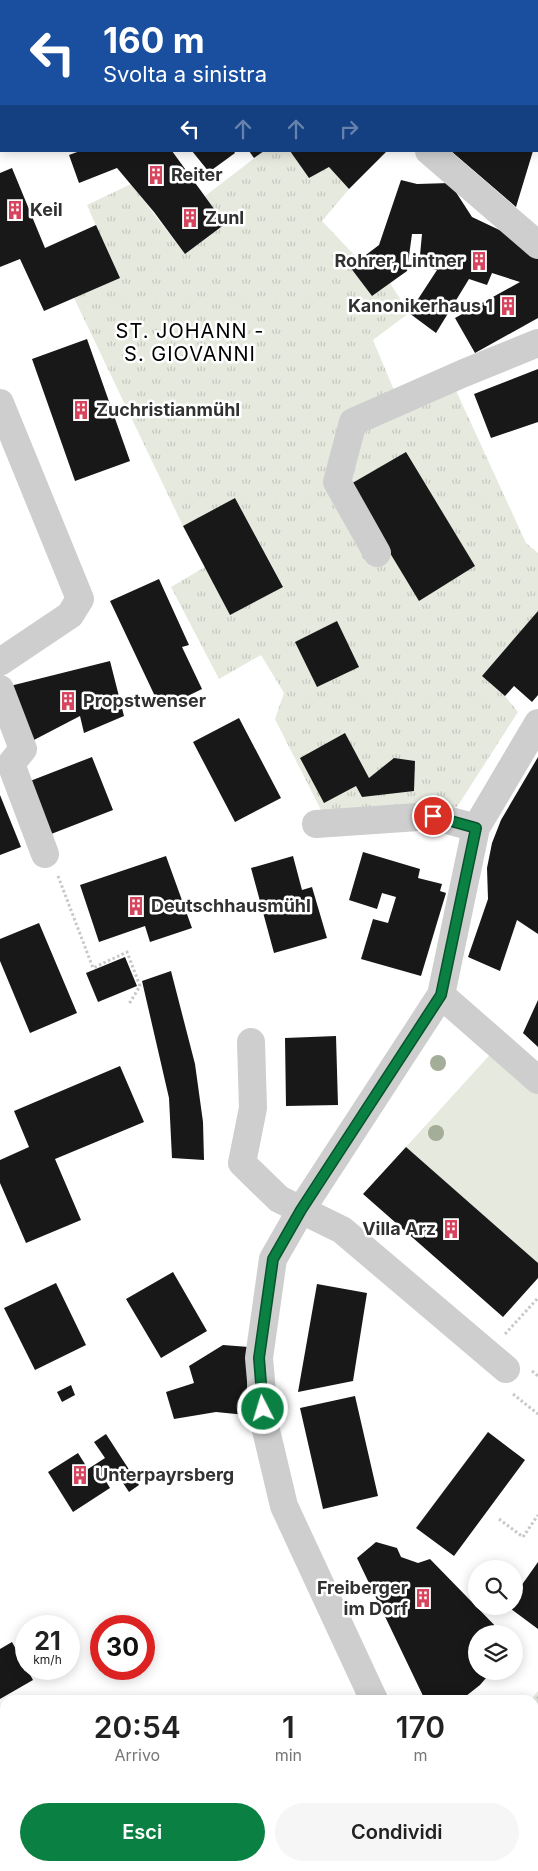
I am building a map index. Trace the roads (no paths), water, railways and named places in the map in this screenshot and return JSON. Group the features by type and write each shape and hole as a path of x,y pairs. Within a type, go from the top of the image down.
{"street":[{"path":"430,152 538,245"},
{"path":"376,553 338,482 354,422 464,373 538,343"},
{"path":"0,403 80,599 70,615 0,662"},
{"path":"0,689 23,749 11,764 45,854"},
{"path":"372,1695 284,1506 265,1426 259,1358 273,1259 301,1210 441,995 476,828 538,723"},
{"path":"316,824 433,816 476,828"},
{"path":"441,995 538,1080"},
{"path":"251,1042 253,1108 242,1163 279,1199 342,1230 497,1361"}],"place":[{"name":"Reiter","path":"156,175"},
{"name":"Keil","path":"15,210"},
{"name":"Zunl","path":"190,218"},
{"name":"Rohrer, Lintner","path":"479,261"},
{"name":"Kanonikerhaus 1","path":"508,306"},
{"name":"Zuchristianmühl","path":"81,410"},
{"name":"Propstwenser","path":"68,701"},
{"name":"Deutschhausmühl","path":"136,906"},
{"name":"Villa Arz","path":"451,1229"},
{"name":"Unterpayrsberg","path":"80,1475"},
{"name":"Freiberger im Dorf","path":"423,1598"}],"district":[{"name":"ST. JOHANN - S. GIOVANNI","path":"190,342"}]}
